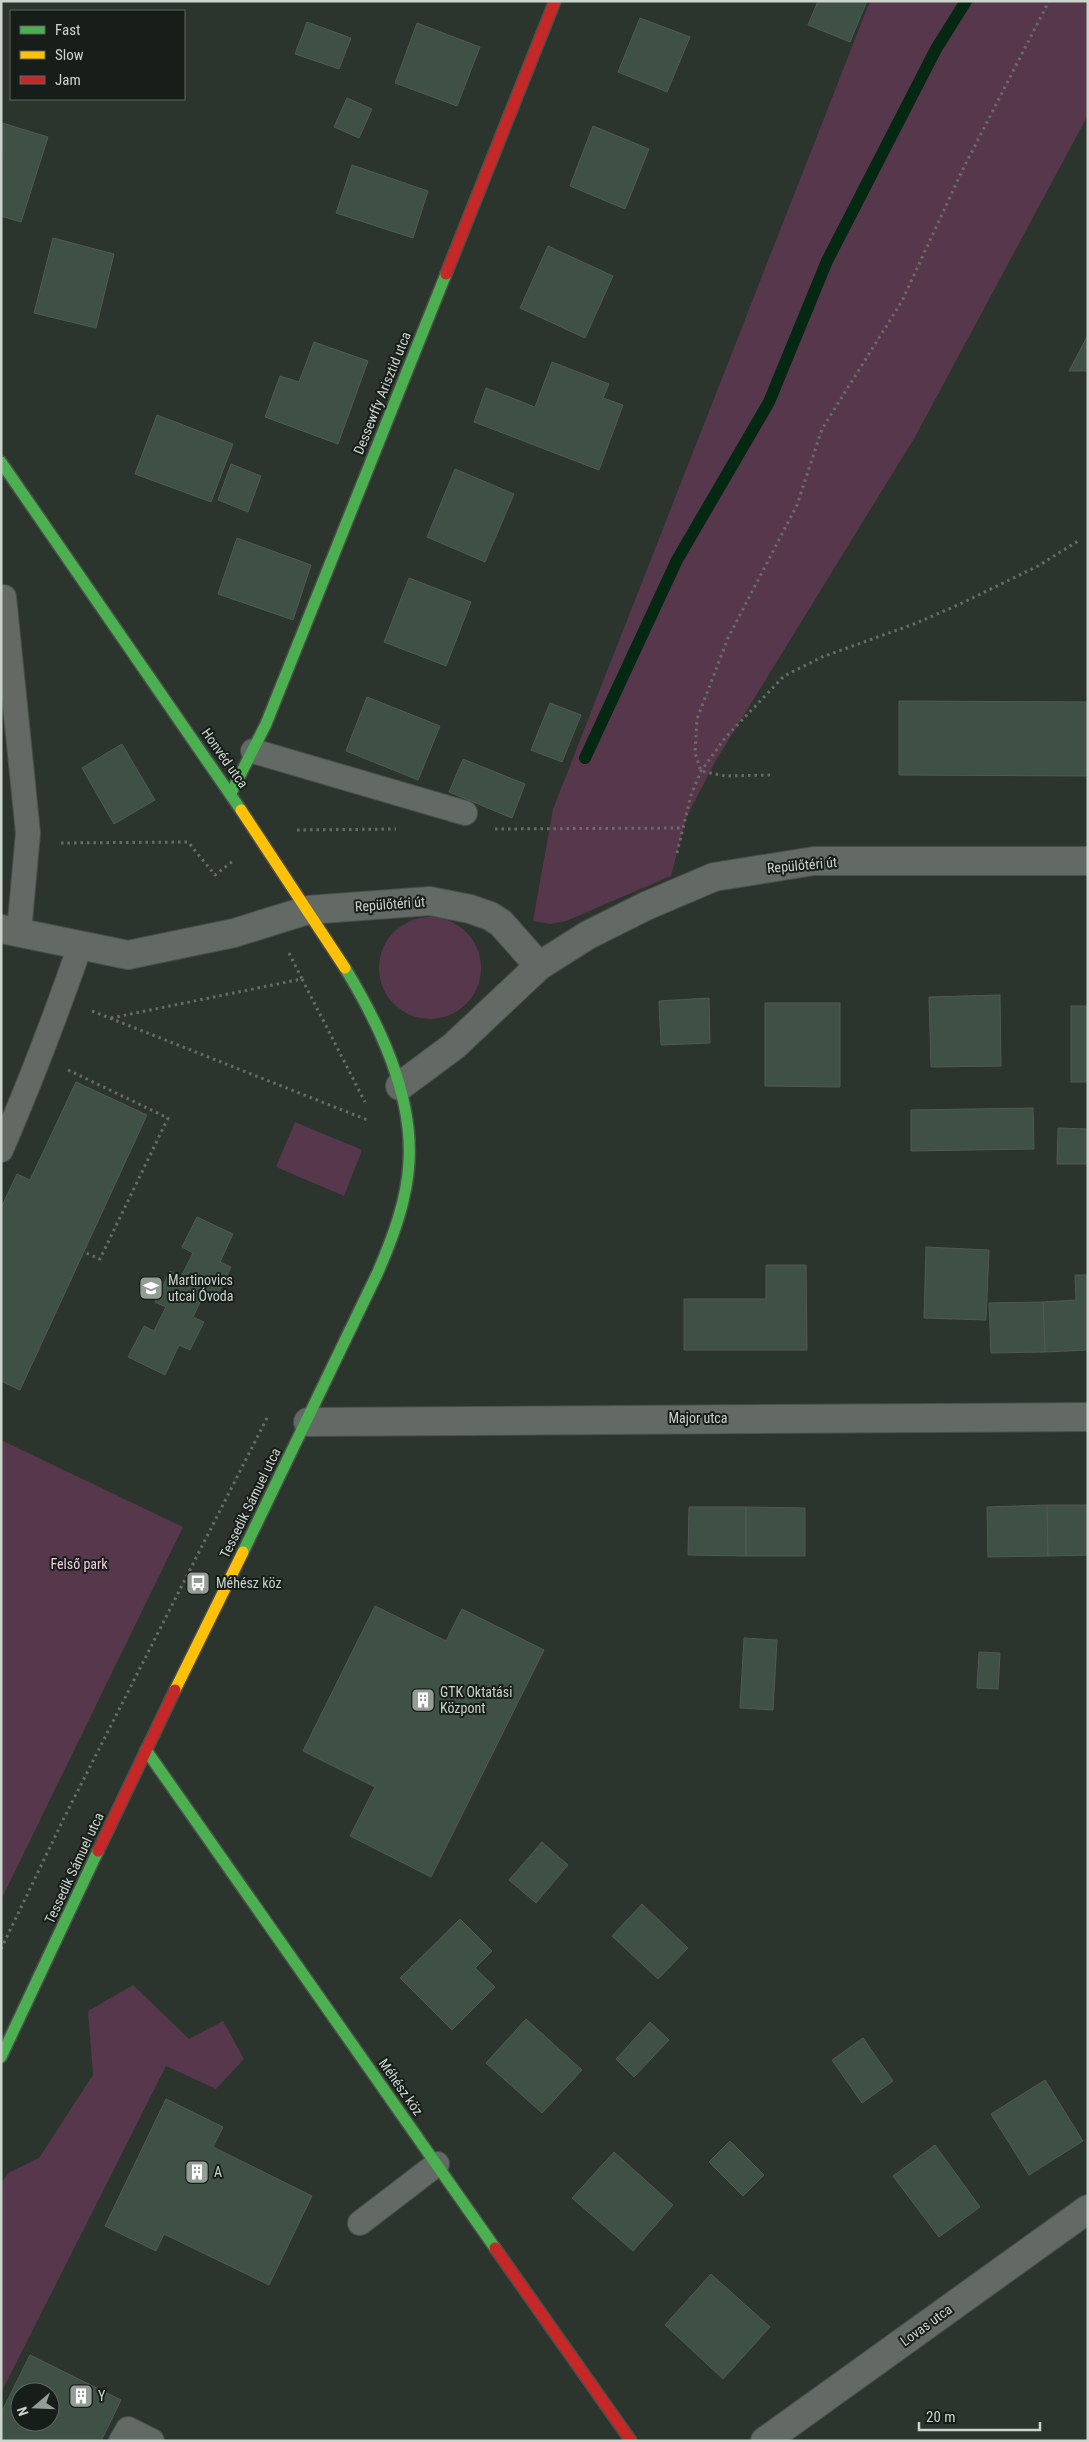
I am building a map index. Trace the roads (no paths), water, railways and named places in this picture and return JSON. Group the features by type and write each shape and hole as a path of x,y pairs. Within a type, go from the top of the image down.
{"street":[{"name":"Dessewffy Arisztid utca","path":"231,793 266,724 555,1"},
{"name":"Honvéd utca","path":"1,462 231,793 308,910 359,994 400,1086"},
{"name":"Repülőtéri út","path":"400,1086 454,1046 540,966 588,935 714,877 814,861 1088,861"},
{"name":"Repülőtéri út","path":"10,930 128,955 234,933 308,910 430,900 470,908 500,923 540,966"},
{"name":"Tessedik Sámuel utca","path":"1,2057 146,1750 308,1422 385,1255 400,1212 408,1174 410,1141 400,1086"},
{"name":"Major utca","path":"308,1422 1088,1417"},
{"name":"Méhész köz","path":"146,1750 631,2441"},
{"name":"Lovas utca","path":"765,2441 1088,2209"}],"lane":[{"path":"4,596 27,843 10,930"},
{"path":"253,751 465,813"},
{"path":"1,1150 41,1057 55,1012 62,998 80,946"},
{"path":"360,2224 437,2164"},
{"path":"122,2441 128,2430 152,2441"}],"waterway":[{"path":"585,758 677,560 769,402 827,261 936,49 966,1"}],"place":[{"name":"Martinovics utcai Óvoda","path":"151,1288"},
{"name":"Méhész köz","path":"198,1583"},
{"name":"GTK Oktatási Központ","path":"423,1700"},
{"name":"A","path":"197,2172"},
{"name":"Y","path":"81,2396"}],"park label":[{"name":"Felső park","path":"79,1564"}]}
